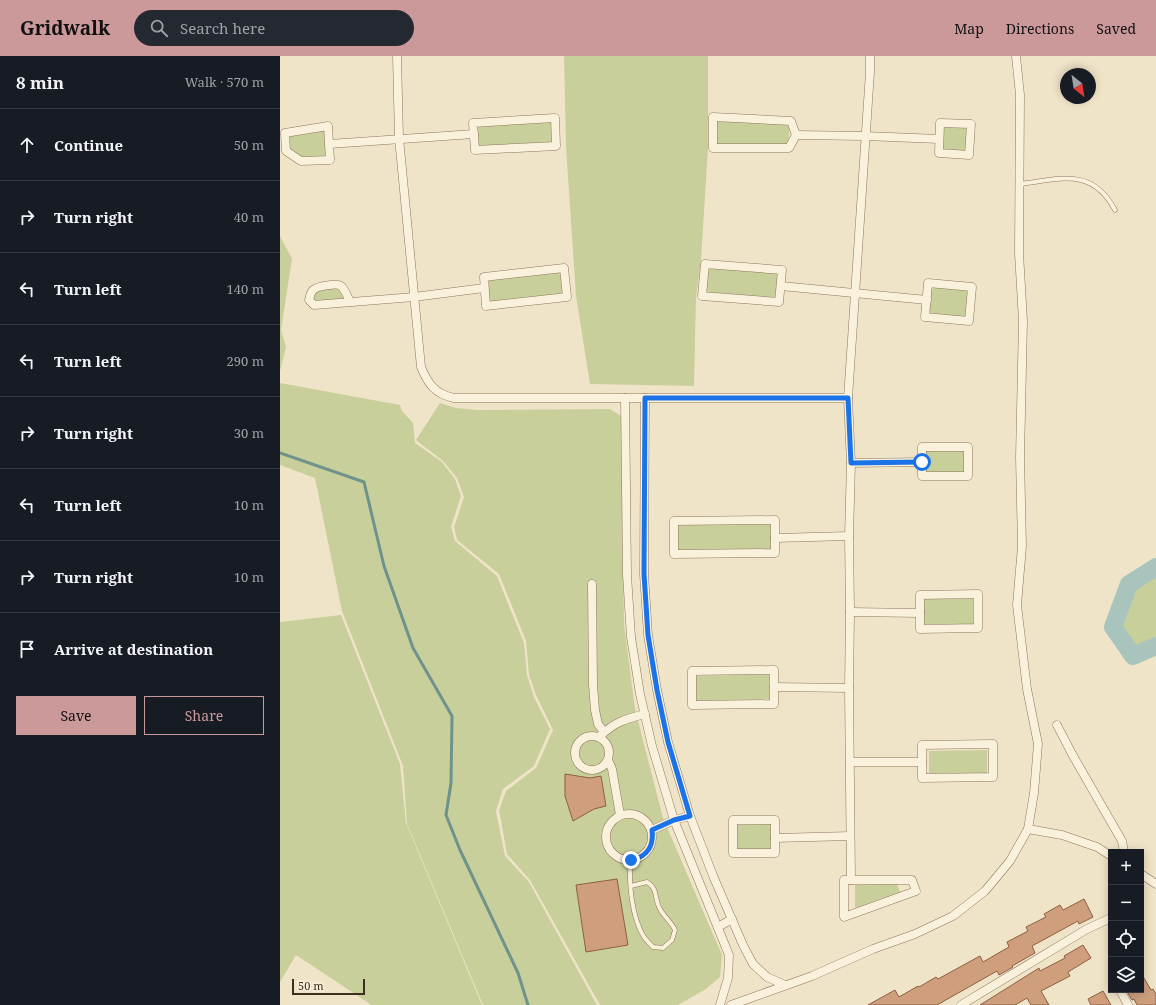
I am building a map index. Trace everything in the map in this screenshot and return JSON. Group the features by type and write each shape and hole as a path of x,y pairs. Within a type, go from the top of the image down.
{"street":[{"path":"397,56 399,138 421,368 427,381 444,396 454,398 848,398"},
{"path":"850,880 849,536 851,463 848,398 870,56"},
{"path":"731,1005 812,976 873,949 915,934 953,916 985,892 1010,861 1028,829 1034,793 1038,744 1027,689 1017,605 1022,546 1020,457 1023,321 1019,253 1020,95 1016,56"},
{"path":"713,117 791,121 796,135 789,148 713,148 713,117"},
{"path":"555,118 556,146 475,150 474,134 474,123 555,118"},
{"path":"940,123 970,124 969,155 939,154 939,139 940,123"},
{"path":"328,126 329,144 330,160 302,161 286,151 285,133 328,126"},
{"path":"329,144 474,134"},
{"path":"796,135 939,139"},
{"path":"705,264 782,270 780,286 779,302 702,296 705,264"},
{"path":"564,268 567,297 486,306 484,288 484,277 564,268"},
{"path":"928,283 972,287 969,321 925,317 927,300 928,283"},
{"path":"780,286 927,300"},
{"path":"350,301 414,296 484,288"},
{"path":"625,398 627,575 630,629 639,686 652,746 674,820 728,955 728,978 720,1005"},
{"path":"645,398 644,574 648,635 657,690 668,742 690,816 714,878 753,964 767,976 785,985"},
{"path":"922,447 968,448 968,476 922,476 922,462 922,447"},
{"path":"851,463 922,462"},
{"path":"775,520 775,538 775,553 674,554 674,521 775,520"},
{"path":"775,538 849,536"},
{"path":"592,584 592,655 594,698 601,735 608,748 608,760 612,769 620,815"},
{"path":"920,594 978,594 978,628 920,629 920,613 920,594"},
{"path":"850,612 920,613"},
{"path":"692,670 774,670 774,687 774,704 692,705 692,670"},
{"path":"774,687 849,688"},
{"path":"608,760 600,767 590,770 585,768 577,761 575,751 580,741 584,737 601,735 610,726 626,719 645,714"},
{"path":"1057,726 1122,841 1123,849"},
{"path":"993,744 993,777 922,778 922,762 922,745 993,744"},
{"path":"850,762 922,762"},
{"path":"626,813 640,815 645,819 652,830 652,844 649,850 638,859 623,859 616,856 611,852 607,845 606,831 609,824 620,815 626,813"},
{"path":"652,830 674,820 690,816"},
{"path":"733,820 775,820 775,838 775,853 733,853 733,820"},
{"path":"1028,829 1062,834 1097,847 1108,854"},
{"path":"775,838 850,836"},
{"path":"1144,876 1156,884"},
{"path":"700,883 714,878"},
{"path":"844,880 850,880 912,880 916,891 844,917 844,880"},
{"path":"718,927 732,919"},
{"path":"961,1005 1087,929 1108,919"},
{"path":"1122,993 1128,1005"}],"lane":[{"path":"1019,184 1075,178 1087,181 1109,199 1115,210"},
{"path":"631,860 629,871 633,904 638,921 645,938 653,947 663,948 672,940 675,930 658,906 656,892 652,885 647,882 631,886"}],"green space":[{"path":"564,56 708,56 708,148 701,261 696,297 694,386 590,384 576,296 566,147"},
{"path":"715,119 790,123 788,146 716,146"},
{"path":"553,121 554,144 477,148 475,125"},
{"path":"942,126 968,127 967,152 942,152"},
{"path":"326,128 328,158 302,158 288,149 287,135"},
{"path":"280,236 292,259 281,330 286,347 280,371"},
{"path":"707,266 779,272 777,300 704,294"},
{"path":"563,270 565,295 488,303 486,278"},
{"path":"929,285 970,288 967,318 927,315"},
{"path":"339,287 347,299 315,303 312,300 313,293 319,289"},
{"path":"280,383 400,405 402,411 413,423 415,443 442,462 455,479 461,496 451,527 455,541 497,576 524,643 527,675 534,697 550,729 534,766 503,789 496,811 505,856 529,882 597,1005 483,1005 407,824 403,766 342,611 315,478 280,465"},
{"path":"440,403 456,408 478,410 610,409 621,416 624,624 635,709 663,818 722,955 720,977 706,989 678,1005 600,1005 530,880 507,854 499,810 506,791 536,768 553,730 536,695 529,675 526,641 499,574 457,540 454,527 464,497 457,478 443,461 416,440"},
{"path":"924,450 966,450 966,474 925,475"},
{"path":"772,522 772,550 678,551 677,524"},
{"path":"1156,567 1156,646 1133,656 1113,627 1129,584"},
{"path":"923,599 973,599 973,624 923,624"},
{"path":"341,615 400,764 406,823 482,1005 370,1005 296,955 280,982 280,622"},
{"path":"769,674 770,699 696,701 696,676"},
{"path":"987,750 987,773 929,773 929,751"},
{"path":"771,824 771,850 737,850 737,825"},
{"path":"897,884 900,892 855,908 855,885"}],"building":[{"path":"565,774 590,778 601,776 606,806 594,809 573,821 565,796"},
{"path":"617,879 628,945 586,952 576,885"},
{"path":"1084,899 1093,917 1079,924 1078,921 1032,946 1035,953 999,975 997,971 937,1005 868,1005 895,990 899,997 936,977 938,979 980,956 983,962 1009,947 1007,942 1028,931 1026,927 1046,917 1044,914 1060,905 1063,910"},
{"path":"1083,945 1091,958 1068,972 1070,976 1041,991 1049,1005 1031,1005 1027,998 1015,1005 980,1005 1039,968 1040,971 1065,958 1064,956"},
{"path":"1144,978 1151,990 1153,989 1156,994 1156,1005 1137,1005 1134,999 1132,1000 1128,993 1144,993"},
{"path":"1103,991 1111,1005 1091,1005 1088,999"}],"waterway":[{"path":"280,453 364,482 384,566 413,648 452,716 451,783 446,815 460,850 518,973 528,1005"},
{"path":"1156,567 1129,584 1113,627 1133,656 1156,646"}],"route":[{"path":"631,860 638,859 649,850 652,844 652,830 674,820 690,816 668,742 657,690 648,635 644,574 645,398 848,398 851,463 922,462"}]}
